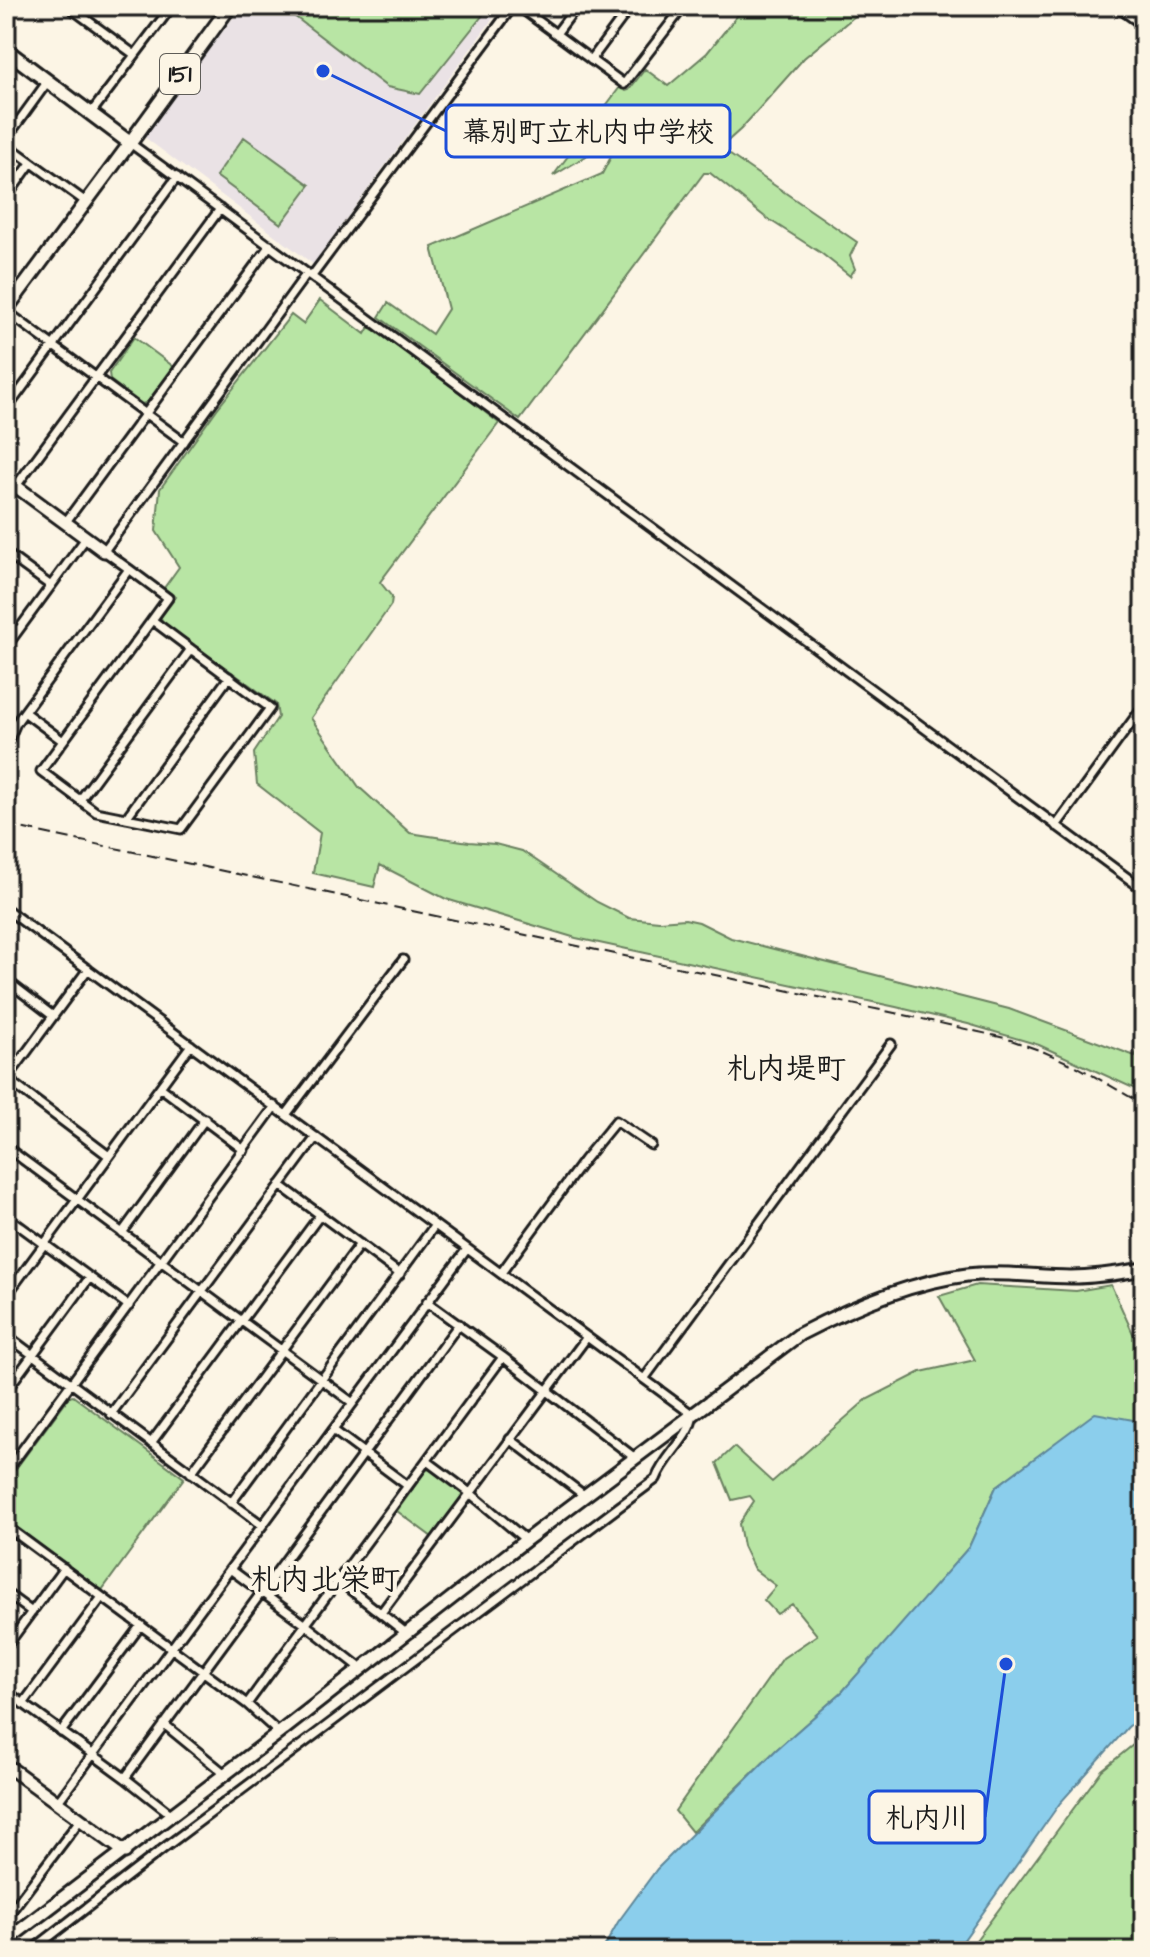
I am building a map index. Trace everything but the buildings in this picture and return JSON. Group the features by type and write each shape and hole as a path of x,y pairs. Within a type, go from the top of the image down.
{"main road":[{"name":"151","path":"130,143 230,6"},
{"path":"6,50 130,143"}],"street":[{"path":"68,6 135,55"},
{"path":"91,113 170,9 160,6"},
{"path":"104,551 515,6 624,84 684,6"},
{"path":"556,34 577,6"},
{"path":"591,60 631,6"},
{"path":"1116,6 1144,26"},
{"path":"48,81 6,142 86,202"},
{"path":"184,442 6,310 130,143 1144,890"},
{"path":"6,198 31,163"},
{"path":"6,410 177,177"},
{"path":"152,620 270,708 181,829 96,812 41,771 168,598 11,483 96,377 220,209"},
{"path":"65,523 270,245"},
{"path":"6,647 86,538"},
{"path":"6,553 51,586"},
{"path":"6,746 24,712 129,569"},
{"path":"6,623 17,631"},
{"path":"80,800 191,649"},
{"path":"126,818 229,677"},
{"path":"1056,826 1144,705"},
{"path":"24,712 63,741"},
{"path":"6,909 693,1415"},
{"path":"286,1115 403,960"},
{"path":"88,969 6,1080 109,1156"},
{"path":"6,981 53,1016"},
{"path":"644,1379 891,1044"},
{"path":"6,1296 191,1045"},
{"path":"160,1087 244,1150"},
{"path":"6,1472 275,1106"},
{"path":"122,1233 205,1119"},
{"path":"501,1273 616,1121 651,1145"},
{"path":"111,1414 316,1137"},
{"path":"6,1147 353,1403"},
{"path":"280,1185 400,1274"},
{"path":"151,1443 320,1215"},
{"path":"6,1216 129,1306"},
{"path":"231,1503 435,1225"},
{"path":"191,1473 360,1244"},
{"path":"57,1803 467,1249"},
{"path":"6,1941 526,1540 800,1334 842,1312 945,1279 1020,1274 1071,1277 1144,1269"},
{"path":"6,1391 90,1277"},
{"path":"427,1302 635,1458"},
{"path":"125,1778 459,1324"},
{"path":"6,1335 262,1525"},
{"path":"381,1613 587,1337"},
{"path":"247,1704 503,1357"},
{"path":"31,1951 656,1479 661,1465 692,1426 693,1415"},
{"path":"333,1430 408,1486"},
{"path":"510,1439 585,1496"},
{"path":"427,1461 526,1540"},
{"path":"6,1526 247,1704 279,1733"},
{"path":"6,1647 64,1568"},
{"path":"230,1569 362,1669"},
{"path":"338,1580 406,1633"},
{"path":"6,1593 32,1612"},
{"path":"23,1704 102,1597"},
{"path":"61,1732 141,1625"},
{"path":"6,1691 172,1815"},
{"path":"164,1724 225,1774"},
{"path":"6,1765 125,1852"},
{"path":"6,1918 80,1820"}],"shaded area":[{"path":"242,6 502,6 313,264 143,136"}],"green space":[{"path":"281,6 490,6 420,94 387,87"},
{"path":"745,6 867,6 804,58 720,148 857,242 850,256 855,269 850,276 765,217 710,173 704,173 520,420 379,317 388,303 432,334 448,309 432,247 602,174 623,134 553,176 620,87 629,90 645,69 668,86 707,53"},
{"path":"244,137 310,185 281,224 216,176"},
{"path":"320,300 365,334 369,327 499,423 380,582 392,597 391,605 311,718 359,787 410,833 495,844 522,851 597,902 629,918 699,922 731,938 1009,1009 1135,1056 1144,1036 1144,1093 1039,1045 896,1007 576,938 446,899 380,865 374,887 313,873 320,833 257,784 254,753 278,717 276,704 162,622 161,617 176,597 164,588 179,567 156,531 160,489 217,409 291,315 303,324"},
{"path":"134,337 174,367 148,402 142,404 110,380 109,373"},
{"path":"977,1285 1076,1291 1111,1285 1140,1349 1144,1347 1144,1422 1095,1414 996,1487 969,1547 893,1635 842,1692 776,1750 692,1832 675,1811 783,1658 817,1635 792,1604 777,1614 764,1600 776,1586 754,1569 743,1546 739,1524 754,1501 750,1496 732,1500 717,1463 734,1447 772,1482 866,1400 921,1372 975,1360 939,1296"},
{"path":"73,1396 184,1478 102,1590 6,1520 6,1482 69,1397"},
{"path":"430,1469 462,1493 432,1537 397,1511 426,1470"},
{"path":"1144,1736 1144,1951 968,1951 1102,1770"}],"water":[{"path":"1095,1413 1144,1422 1144,1714 1128,1727 1060,1803 956,1951 602,1951 618,1922 657,1869 776,1750 842,1692 969,1547 996,1487"}],"railway":[{"path":"6,825 1005,1038 1078,1067 1144,1105"}],"place":[{"name":"幕別町立札内中学校","path":"323,71"},
{"name":"札内川","path":"1006,1664"}],"district":[{"name":"札内堤町","path":"786,1068"},
{"name":"札内北栄町","path":"325,1579"}]}
